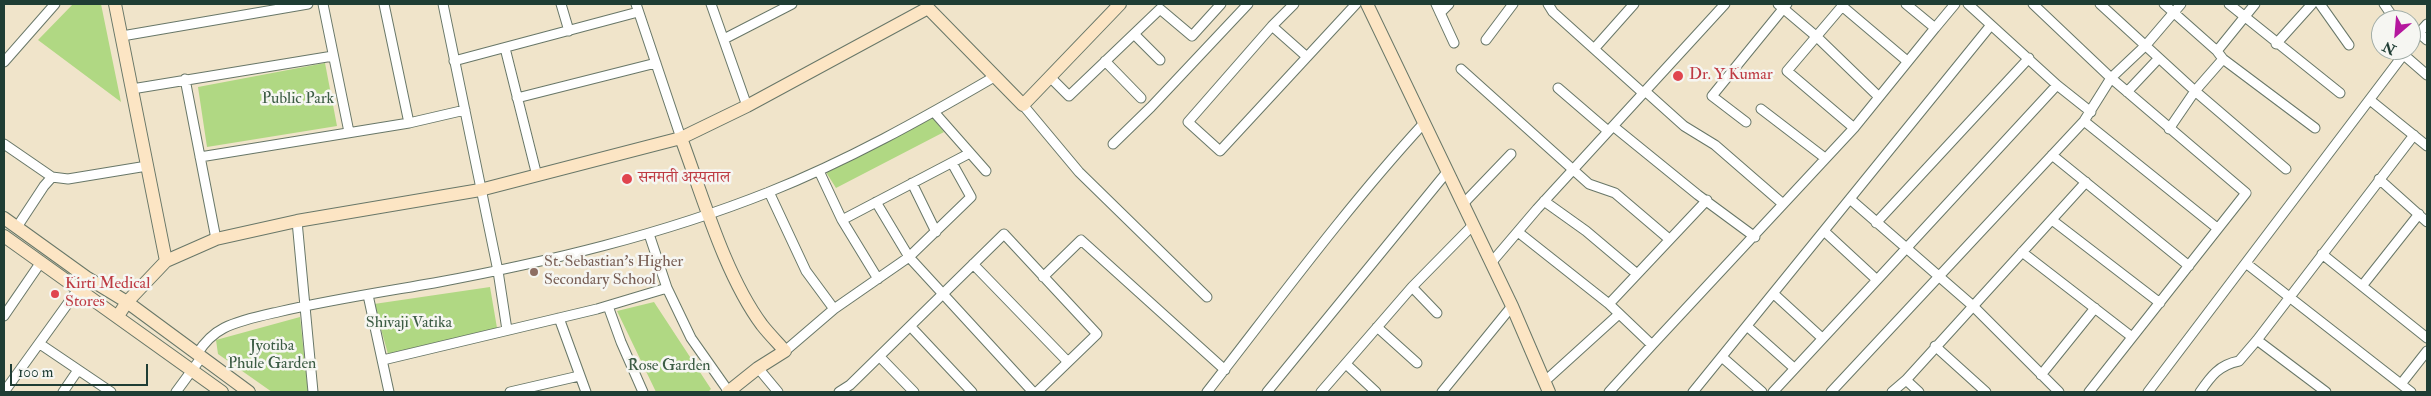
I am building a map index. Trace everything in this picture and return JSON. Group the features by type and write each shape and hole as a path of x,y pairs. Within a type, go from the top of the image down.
{"street":[{"path":"4,62 56,4"},
{"path":"115,4 166,261"},
{"path":"122,36 257,8 308,4"},
{"path":"323,4 349,132"},
{"path":"384,4 408,123"},
{"path":"443,4 498,271 507,330"},
{"path":"560,4 569,31"},
{"path":"711,4 747,106"},
{"path":"724,39 792,4"},
{"path":"1023,105 1120,4"},
{"path":"1114,144 1248,4"},
{"path":"1294,4 1272,26 1188,122 1220,150 1356,4"},
{"path":"1367,4 1512,306 1546,387 1619,314"},
{"path":"1436,4 1454,42"},
{"path":"1440,13 1449,4"},
{"path":"1486,40 1514,4"},
{"path":"1594,49 1634,4"},
{"path":"1491,264 1544,201 1725,4"},
{"path":"1906,4 1935,28"},
{"path":"1609,392 1854,128 1955,4"},
{"path":"1968,4 2057,85 2091,112"},
{"path":"2033,4 2111,78 2246,193 2089,392"},
{"path":"2100,4 2195,91 2286,169"},
{"path":"2164,4 2220,55 2315,128"},
{"path":"1831,392 2084,121 2111,78 2146,45 2180,4"},
{"path":"2229,4 2276,44 2340,93"},
{"path":"2169,129 2220,55 2243,17 2255,4"},
{"path":"2276,44 2312,4"},
{"path":"2320,4 2349,45"},
{"path":"1050,77 1069,96 1105,60 1135,35 1160,9 1192,36 1216,5"},
{"path":"1550,5 1553,12 1644,92 1684,126 1715,145 1783,204"},
{"path":"1746,122 1712,96 1783,5 1880,97"},
{"path":"1854,128 1787,71 1843,5 1907,61"},
{"path":"118,316 126,302 166,261 216,239 297,221 480,190 681,138 747,106 927,6 1023,105 1079,172 1208,297"},
{"path":"454,61 569,31 637,8 709,214 741,289 762,325 785,351"},
{"path":"1696,391 1991,24"},
{"path":"1272,26 1307,57"},
{"path":"1135,35 1160,60"},
{"path":"505,48 537,176"},
{"path":"132,90 185,79 333,56"},
{"path":"1876,223 2029,58"},
{"path":"2127,92 2159,58"},
{"path":"1105,60 1141,98"},
{"path":"2148,392 2248,264 2399,60"},
{"path":"2417,60 2427,75"},
{"path":"517,98 656,63"},
{"path":"1461,69 1573,170 1593,186 1615,193 1669,239"},
{"path":"176,392 192,370 206,341 224,328 303,306 498,271 649,234 769,192 819,171 934,112 994,77"},
{"path":"185,79 216,239"},
{"path":"1773,392 2057,85"},
{"path":"1558,88 1610,129 1755,236"},
{"path":"2370,100 2427,146"},
{"path":"1761,109 1825,158"},
{"path":"200,157 408,123 465,110"},
{"path":"934,112 986,171"},
{"path":"2084,121 2217,228"},
{"path":"1207,392 1297,273 1373,178 1424,123"},
{"path":"2200,392 2215,371 2227,363 2240,361 2414,135"},
{"path":"4,144 52,178 68,179 147,166"},
{"path":"842,220 970,152"},
{"path":"1463,204 1511,154"},
{"path":"2052,154 2189,266"},
{"path":"649,234 667,288 691,338 728,392 758,368 785,351 834,309 909,257 971,197 952,163"},
{"path":"819,171 842,220 878,279"},
{"path":"1267,392 1447,172"},
{"path":"16,227 44,186 52,178"},
{"path":"2379,179 2427,222"},
{"path":"1892,392 1906,380 2086,182"},
{"path":"912,183 936,232"},
{"path":"769,192 806,271 834,309"},
{"path":"1850,199 1973,306 2059,392"},
{"path":"1609,304 1707,200"},
{"path":"1544,201 1586,231 1636,274"},
{"path":"876,202 909,257 1033,392"},
{"path":"2362,286 2419,214"},
{"path":"4,218 126,302 250,392"},
{"path":"2052,220 2160,303"},
{"path":"297,221 303,306 313,392"},
{"path":"1321,392 1412,287 1472,226"},
{"path":"1824,231 1877,280"},
{"path":"1518,232 1609,304 1652,344"},
{"path":"839,392 911,328 1004,234 1097,334 1037,392"},
{"path":"4,236 222,392"},
{"path":"1043,277 1081,240 1225,370"},
{"path":"2022,252 2132,337"},
{"path":"2322,254 2427,338"},
{"path":"4,316 41,262"},
{"path":"973,264 1068,362"},
{"path":"2248,264 2411,392"},
{"path":"1412,287 1437,313"},
{"path":"4,392 79,288"},
{"path":"383,360 608,306 667,288"},
{"path":"1774,294 1822,338"},
{"path":"368,295 389,392"},
{"path":"608,306 620,342 643,392"},
{"path":"1442,392 1512,306"},
{"path":"2041,375 2095,308"},
{"path":"558,318 586,392"},
{"path":"1377,327 1417,363"},
{"path":"1748,327 1794,368"},
{"path":"911,328 972,392"},
{"path":"2257,340 2326,392"},
{"path":"40,344 111,392"},
{"path":"1935,346 1986,392"},
{"path":"2401,384 2427,351"},
{"path":"880,357 914,392"},
{"path":"1722,357 1762,392"},
{"path":"1346,364 1376,392"},
{"path":"758,368 778,392"},
{"path":"63,392 78,370"},
{"path":"510,392 579,376"},
{"path":"1906,380 1919,392"}],"green space":[{"path":"73,4 101,4 121,102 38,40"},
{"name":"Public Park","path":"325,63 337,126 207,147 198,87"},
{"path":"932,117 944,132 836,188 824,169"},
{"name":"Shivaji Vatika","path":"490,287 497,328 388,354 374,304"},
{"name":"Rose Garden","path":"654,302 711,389 708,392 656,392 617,311"},
{"name":"Jyotiba Phule Garden","path":"300,317 308,392 272,392 218,354 216,340"}],"place":[{"name":"Dr. Y Kumar","path":"1678,76"},
{"name":"सनमती अस्पताल","path":"627,179"},
{"name":"St. Sebastian's Higher Secondary School","path":"534,272"},
{"name":"Kirti Medical Stores","path":"55,294"}]}
